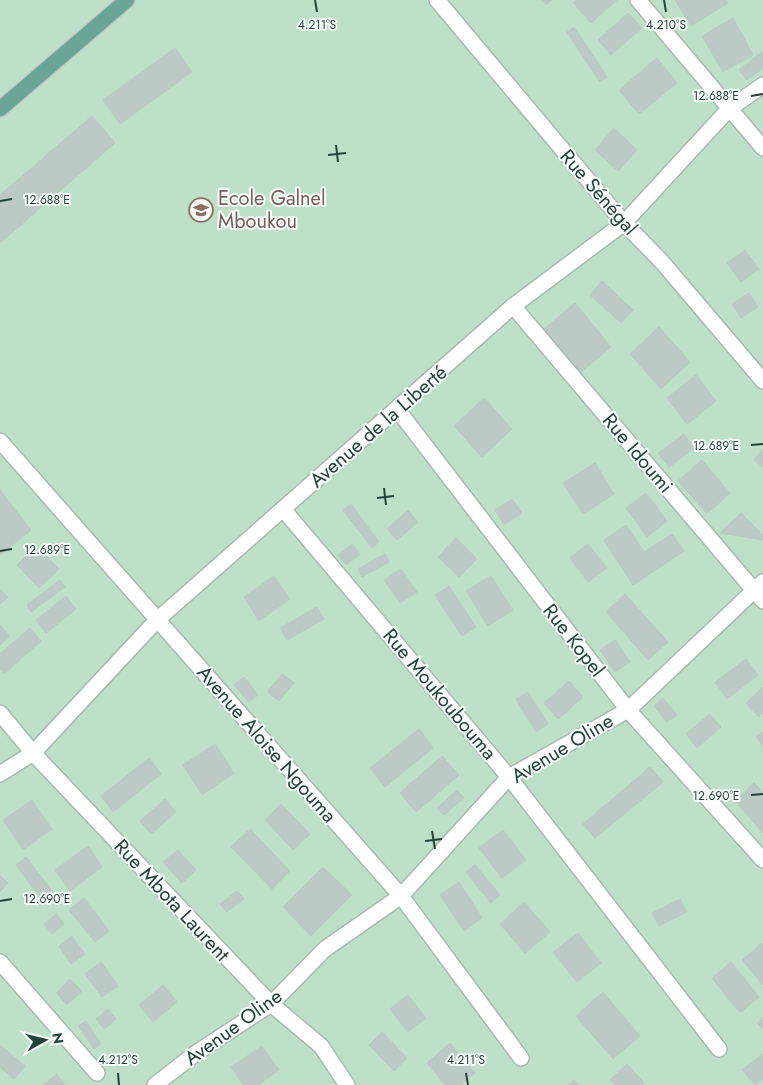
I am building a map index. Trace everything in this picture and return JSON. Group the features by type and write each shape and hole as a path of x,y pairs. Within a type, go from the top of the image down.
{"main road":[{"path":"0,109 127,0"}],"street":[{"name":"Rue Sénégal","path":"437,0 624,223 662,262 763,381"},
{"path":"638,0 763,148"},
{"name":"Avenue de la Liberté","path":"0,774 34,753 157,620 514,306 624,223 729,109 763,85"},
{"name":"Rue Idoumi","path":"514,306 760,591"},
{"name":"Rue Kopel","path":"397,409 628,710 763,860"},
{"name":"Avenue Aloise Ngouma","path":"0,441 401,896 521,1058"},
{"name":"Rue Moukoubouma","path":"284,509 509,777 719,1050"},
{"name":"Avenue Oline","path":"155,1085 196,1053 270,1004 325,949 401,896 509,777 628,710 760,591"},
{"name":"Rue Mbota Laurent","path":"0,713 34,753 270,1004 321,1046 347,1085"},
{"path":"0,962 97,1073"}],"green space":[{"path":"0,0 763,0 763,1085 0,1085"}],"building":[{"path":"541,0 552,0 546,5"},
{"path":"577,0 617,0 591,23 573,3"},
{"path":"675,0 726,0 728,3 691,26"},
{"path":"628,13 642,28 611,55 598,40"},
{"path":"733,18 753,55 723,72 702,36"},
{"path":"574,27 607,77 600,82 567,32"},
{"path":"175,48 192,72 120,124 103,100"},
{"path":"763,51 763,68 747,80 739,70"},
{"path":"657,58 677,83 639,114 619,90"},
{"path":"92,116 115,143 0,243 0,195"},
{"path":"614,128 637,150 618,171 595,150"},
{"path":"745,250 759,269 741,282 727,263"},
{"path":"602,281 633,310 621,323 590,295"},
{"path":"749,293 758,307 741,318 732,304"},
{"path":"575,303 611,347 580,373 544,329"},
{"path":"659,327 690,362 661,389 630,354"},
{"path":"696,375 716,401 687,424 667,398"},
{"path":"484,398 512,429 482,457 454,426"},
{"path":"684,434 694,448 669,467 658,453"},
{"path":"763,449 763,467 754,460"},
{"path":"702,460 730,493 707,514 678,481"},
{"path":"595,463 614,494 583,514 563,483"},
{"path":"0,490 31,530 0,555"},
{"path":"646,493 667,521 647,537 626,508"},
{"path":"512,499 522,513 504,525 495,510"},
{"path":"351,504 379,542 372,548 343,510"},
{"path":"408,510 418,522 397,540 387,529"},
{"path":"741,513 763,535 763,540 720,533"},
{"path":"626,525 644,552 672,534 684,551 633,585 604,540"},
{"path":"456,538 477,559 459,577 438,557"},
{"path":"352,544 360,554 346,565 338,555"},
{"path":"588,544 607,568 588,582 570,558"},
{"path":"37,546 59,569 39,588 17,565"},
{"path":"385,554 389,562 362,577 358,569"},
{"path":"401,569 417,592 400,603 384,580"},
{"path":"274,576 290,599 259,621 244,597"},
{"path":"491,576 513,610 488,626 466,591"},
{"path":"60,580 65,587 31,612 27,605"},
{"path":"449,586 476,627 462,636 435,595"},
{"path":"0,589 8,597 0,604"},
{"path":"625,594 668,642 648,660 606,612"},
{"path":"66,596 76,609 46,633 36,620"},
{"path":"317,607 324,619 287,640 280,628"},
{"path":"0,625 10,636 0,645"},
{"path":"30,628 41,641 4,674 0,669 0,654"},
{"path":"615,640 630,662 615,672 600,650"},
{"path":"746,659 758,675 727,699 715,682"},
{"path":"282,674 294,683 279,701 267,692"},
{"path":"244,677 258,695 249,702 234,685"},
{"path":"569,681 583,697 558,719 544,703"},
{"path":"763,687 763,713 759,717 746,703"},
{"path":"528,692 548,724 536,732 516,699"},
{"path":"663,698 677,715 667,722 654,706"},
{"path":"710,714 721,727 697,748 686,734"},
{"path":"419,729 433,748 385,787 370,768"},
{"path":"763,732 763,747 756,736"},
{"path":"215,744 234,773 202,795 183,765"},
{"path":"442,756 459,775 416,812 400,793"},
{"path":"149,758 161,774 113,812 101,796"},
{"path":"650,767 663,782 595,838 583,824"},
{"path":"754,783 763,792 763,833 735,801"},
{"path":"457,790 464,798 444,815 437,808"},
{"path":"165,799 176,812 151,834 140,821"},
{"path":"32,800 52,829 23,850 3,820"},
{"path":"281,804 310,834 293,850 265,820"},
{"path":"250,829 290,871 272,889 231,847"},
{"path":"503,830 526,860 502,878 479,848"},
{"path":"88,846 102,867 70,891 55,870"},
{"path":"178,850 196,870 182,883 163,862"},
{"path":"26,857 56,896 45,904 16,865"},
{"path":"475,865 500,895 491,903 466,872"},
{"path":"323,867 352,895 311,936 283,907"},
{"path":"0,875 8,883 0,892"},
{"path":"459,882 482,918 464,931 440,895"},
{"path":"237,891 244,899 227,912 220,904"},
{"path":"84,898 109,931 95,942 69,910"},
{"path":"680,899 687,912 659,926 652,913"},
{"path":"524,902 550,932 525,953 500,924"},
{"path":"56,914 64,924 52,934 44,924"},
{"path":"578,933 601,963 577,982 553,952"},
{"path":"72,936 85,954 71,964 59,946"},
{"path":"763,944 763,985 742,960"},
{"path":"101,962 118,986 102,997 85,974"},
{"path":"731,962 759,997 740,1013 712,978"},
{"path":"70,979 82,991 67,1005 56,993"},
{"path":"163,985 177,1002 153,1022 139,1005"},
{"path":"603,992 640,1036 613,1059 576,1016"},
{"path":"408,995 426,1018 408,1032 390,1009"},
{"path":"108,1009 116,1019 104,1029 96,1019"},
{"path":"763,1017 763,1029 757,1023"},
{"path":"86,1021 101,1044 94,1049 78,1026"},
{"path":"382,1032 407,1058 394,1071 369,1045"},
{"path":"450,1043 475,1073 461,1085 445,1085 427,1063"},
{"path":"0,1045 25,1066 14,1079 0,1067"},
{"path":"262,1046 279,1070 258,1085 243,1085 231,1067"},
{"path":"763,1054 763,1079 755,1085 742,1070"},
{"path":"627,1064 644,1083 641,1085 615,1085 610,1080"},
{"path":"57,1074 65,1085 43,1085"},
{"path":"574,1080 578,1085 568,1085"}],"place":[{"name":"Ecole Galnel Mboukou","path":"201,210"}]}
